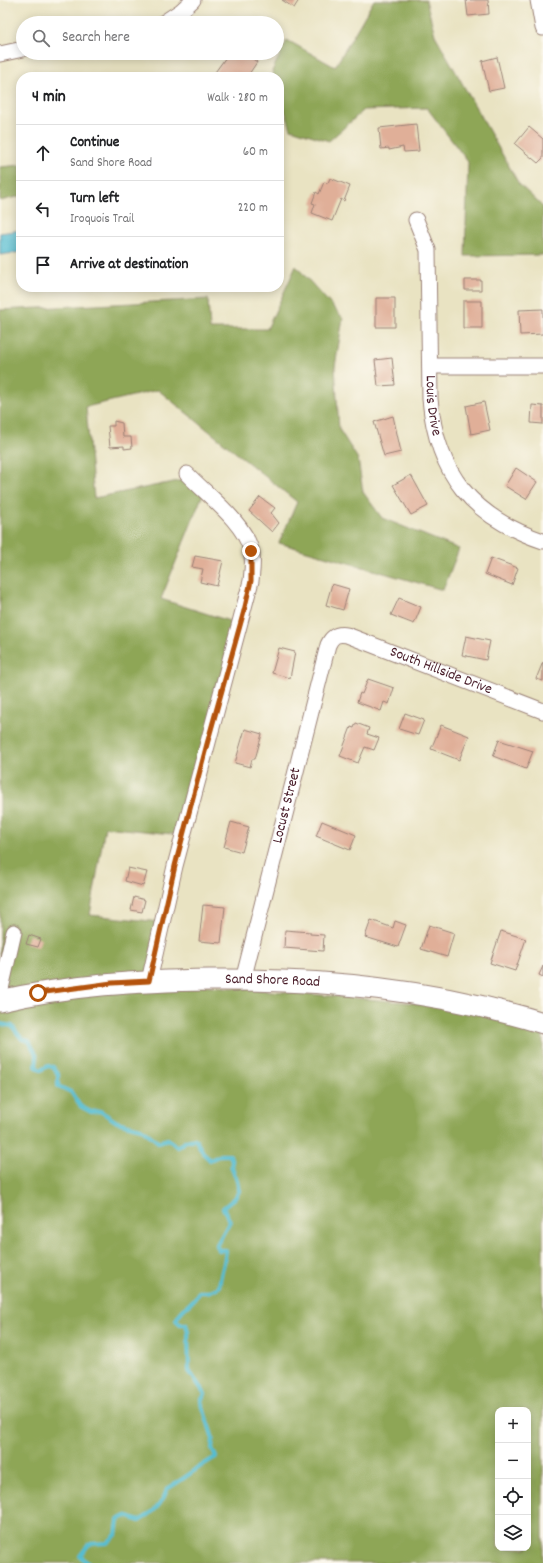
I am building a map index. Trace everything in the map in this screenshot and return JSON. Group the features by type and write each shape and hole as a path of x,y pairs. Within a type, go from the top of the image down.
{"street":[{"path":"174,16 193,0"},
{"path":"538,0 543,28"},
{"path":"0,54 16,51"},
{"name":"Louis Drive","path":"416,220 428,250 430,399 435,436 454,479 475,503 499,522 543,541"},
{"path":"430,366 543,366"},
{"path":"149,981 179,850 251,581 252,557 246,537 235,522 187,474"},
{"name":"South Hillside Drive","path":"337,635 347,635 543,711"},
{"name":"Locust Street","path":"243,980 328,645 331,638 337,635"},
{"path":"0,993 14,932"},
{"name":"Sand Shore Road","path":"0,1001 75,988 149,981 243,980 339,983 410,991 470,1003 543,1023"}],"green space":[{"path":"374,0 426,0 435,35 519,184 543,207 543,255 465,256 468,162 427,108 364,110 329,141 291,129 284,108 284,72 272,71 277,60 284,60 284,46 287,40 335,67"},
{"path":"16,165 16,197 0,201 0,167"},
{"path":"296,266 343,318 335,367 339,429 358,459 363,492 382,518 459,549 443,590 279,543 297,502 158,390 86,407 94,498 188,479 203,494 161,599 239,624 182,835 105,827 90,915 161,922 153,981 486,1009 543,1028 543,1563 0,1563 0,310 208,299 210,329 267,329"}],"water":[{"path":"16,231 16,253 0,255 0,233"}],"building":[{"path":"282,0 299,0 294,8"},
{"path":"466,0 488,0 489,14 468,16"},
{"path":"497,57 504,88 489,91 482,61"},
{"path":"224,60 254,60 257,62 250,72 215,72"},
{"path":"416,124 419,151 404,152 403,147 389,150 389,148 381,149 379,128"},
{"path":"529,127 543,139 543,158 538,163 515,144"},
{"path":"330,178 350,186 344,201 341,199 332,221 312,213 315,204 312,203 316,192 319,194 324,182 328,183"},
{"path":"465,280 481,280 481,290 465,290"},
{"path":"376,298 395,298 395,327 376,327"},
{"path":"463,301 482,301 482,328 463,328"},
{"path":"543,309 543,334 520,335 519,310"},
{"path":"392,358 395,385 378,386 375,360"},
{"path":"484,402 490,430 471,434 466,406"},
{"path":"532,405 543,406 543,424 531,423"},
{"path":"393,416 401,452 384,456 374,422"},
{"path":"114,421 122,423 123,437 131,437 132,448 124,449 124,446 110,447 108,426 114,426"},
{"path":"516,468 537,482 526,499 505,486"},
{"path":"411,475 428,506 411,515 393,485"},
{"path":"260,497 275,508 271,513 279,523 272,532 249,511"},
{"path":"195,556 223,561 217,586 200,582 203,569 192,567"},
{"path":"491,558 518,568 512,585 485,574"},
{"path":"332,584 349,589 343,610 326,605"},
{"path":"399,598 421,607 414,624 391,615"},
{"path":"466,636 490,641 486,660 462,655"},
{"path":"279,648 295,652 290,678 272,673"},
{"path":"543,662 543,681 536,679"},
{"path":"368,679 394,688 389,704 384,702 381,711 357,702"},
{"path":"405,713 424,720 418,735 399,729"},
{"path":"356,723 369,728 367,734 379,738 374,750 365,747 358,763 340,756 351,727 354,728"},
{"path":"441,725 469,736 459,760 431,749"},
{"path":"245,729 262,734 255,759 252,759 250,767 235,763"},
{"path":"499,740 533,751 526,769 493,756"},
{"path":"322,821 356,835 350,850 316,836"},
{"path":"231,822 249,827 242,852 224,847"},
{"path":"128,868 147,872 143,886 125,881"},
{"path":"134,897 145,900 142,912 131,910"},
{"path":"203,905 225,907 221,943 199,941"},
{"path":"371,920 393,928 395,921 406,925 398,947 365,937"},
{"path":"429,925 454,933 447,957 421,949"},
{"path":"285,930 324,935 323,951 284,948"},
{"path":"501,931 526,939 515,971 490,963"},
{"path":"29,935 41,939 38,947 26,944"},
{"path":"543,966 543,977 539,975"}],"waterway":[{"path":"0,1024 12,1026 22,1039 29,1041 37,1056 36,1067 41,1070 48,1066 53,1067 58,1074 58,1086 71,1092 80,1106 91,1112 100,1111 117,1122 141,1128 158,1142 168,1139 177,1147 186,1141 195,1139 204,1154 210,1160 221,1155 230,1155 232,1162 231,1166 237,1180 239,1191 235,1198 223,1208 230,1221 216,1246 219,1250 226,1250 219,1287 208,1292 199,1292 178,1315 176,1320 179,1324 186,1324 188,1332 189,1371 205,1394 201,1401 213,1439 212,1448 216,1457 167,1489 160,1504 149,1515 139,1521 126,1516 118,1520 116,1535 107,1543 89,1544 80,1556 88,1563"}],"route":[{"path":"38,993 112,983 149,981 175,866 244,611 251,581 251,551"}]}
